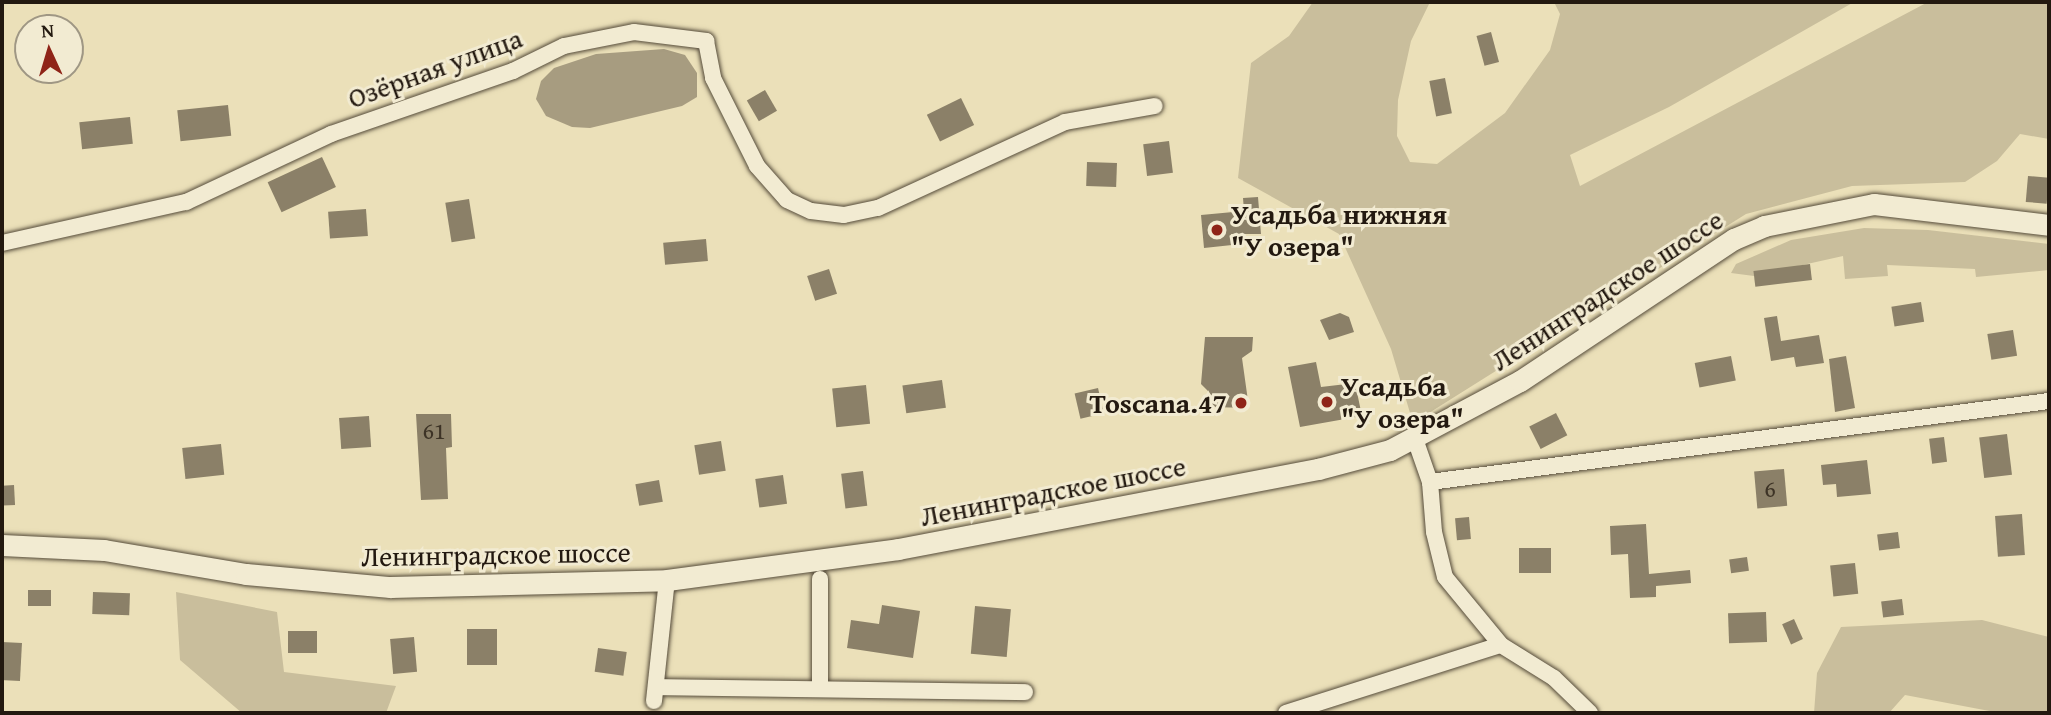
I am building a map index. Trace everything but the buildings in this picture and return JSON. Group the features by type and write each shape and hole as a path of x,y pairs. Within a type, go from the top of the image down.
{"main road":[{"name":"Ленинградское шоссе","path":"2,545 104,550 246,574 390,587 667,580 874,553 1049,522 1318,468 1415,439 1520,382 1734,239 1764,226 1874,204 2049,225"}],"street":[{"name":"Озёрная улица","path":"2,243 186,202 331,134 513,71 564,46 634,32 706,40 713,78 757,166 788,200 811,211 844,215 878,208 1065,122 1155,106"},
{"path":"1430,482 2049,401"},
{"path":"1415,439 1430,482 1434,532 1445,577 1500,645 1554,678 1590,713"},
{"path":"820,579 820,689"},
{"path":"667,580 656,694 820,689 1025,692"},
{"path":"1286,713 1500,645"}],"shaded area":[{"path":"1313,2 1430,2 1411,41 1398,100 1397,136 1410,162 1437,164 1505,113 1550,50 1560,14 1554,2 1854,2 1669,107 1570,155 1580,186 1928,2 2049,2 2049,139 2020,134 1997,161 1965,182 1852,186 1746,214 1413,423 1391,349 1339,234 1238,178 1251,63 1289,36"},
{"path":"664,49 685,55 697,73 697,97 682,106 590,128 572,127 546,116 536,99 541,81 554,68 596,54"},
{"path":"1864,228 1928,230 2049,244 2049,270 1976,277 1975,269 1887,265 1888,276 1845,279 1843,256 1754,276 1731,273 1736,264 1791,240"},
{"path":"176,592 277,612 284,672 396,686 386,713 242,713 180,660"},
{"path":"1982,620 2049,637 2049,713 2000,713 1905,695 1889,713 1814,713 1817,673 1841,627"}],"place":[{"name":"Усадьба нижняя \"У озера\"","path":"1217,230"},
{"name":"Усадьба \"У озера\"","path":"1327,402"},
{"name":"Toscana.47","path":"1241,403"}]}
